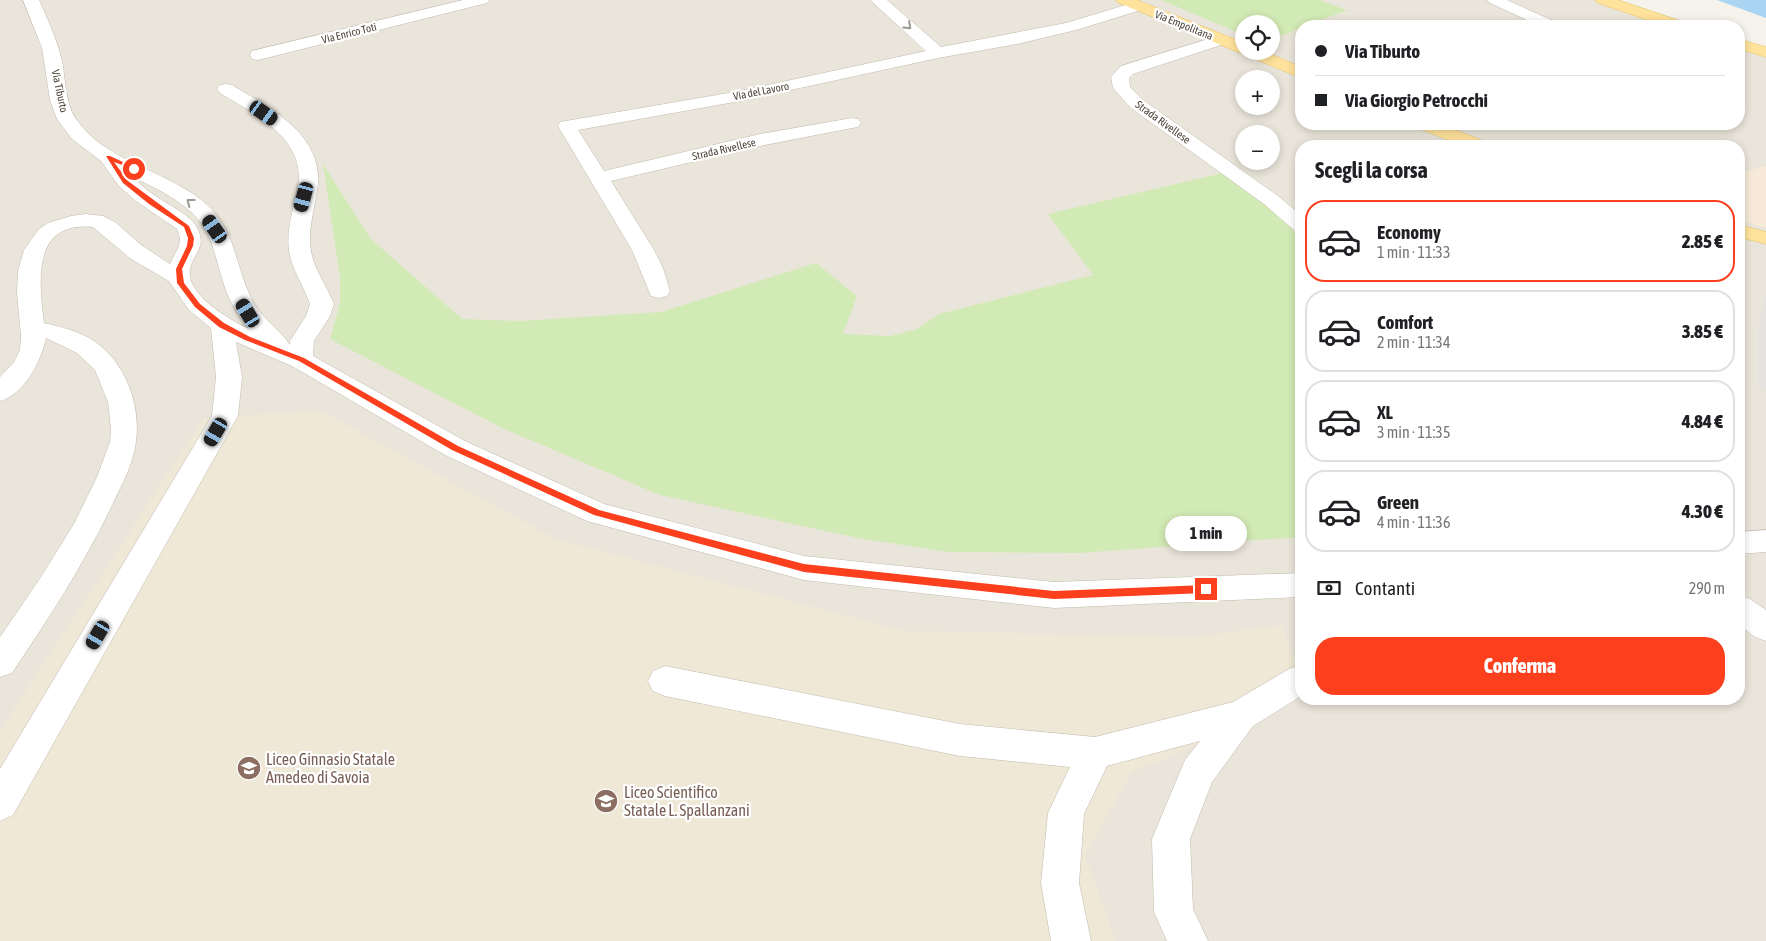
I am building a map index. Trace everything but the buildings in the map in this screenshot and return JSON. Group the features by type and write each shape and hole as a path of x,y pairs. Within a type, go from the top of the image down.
{"main road":[{"path":"1603,0 1662,20"},
{"name":"Via Empolitana","path":"1131,3 1235,45"},
{"path":"1745,46 1766,52"},
{"path":"1270,60 1295,71"},
{"path":"1439,130 1463,140"},
{"path":"1745,233 1766,238"}],"street":[{"name":"Via Tiburto","path":"30,0 50,49 58,95 66,119 81,137 108,157 159,182 202,212 215,229 227,256 236,289 254,321 293,356"},
{"path":"425,0 440,11"},
{"name":"Via Enrico Toti","path":"258,55 482,0"},
{"path":"878,0 938,53"},
{"path":"1495,0 1539,20"},
{"name":"Via del Lavoro","path":"659,291 648,259 567,126 740,96 938,53 1017,39 1061,29 1131,3"},
{"name":"Strada Rivellese","path":"1221,40 1127,70 1120,76 1122,88 1137,104 1271,200 1295,221"},
{"path":"226,89 285,129 304,150 307,160 309,170 301,210 300,250 310,279 319,293 322,304 318,316 293,356"},
{"name":"Strada Rivellese","path":"598,178 760,140 852,122"},
{"path":"108,157 126,182 151,203 186,226 191,238 190,246 180,270 184,291 222,325 248,338 293,356 455,448 597,512 804,568 1054,595 1295,585"},
{"path":"0,392 28,360 32,350 33,328 28,290 31,255 46,233 64,223 87,220 105,225 142,257 180,270 227,256"},
{"path":"192,299 236,289"},
{"path":"0,803 225,416 229,377 222,325"},
{"path":"0,663 35,612 89,522 116,468 123,440 123,417 119,394 102,362 88,348 78,342 67,337 33,328"},
{"path":"1745,543 1766,541"},
{"path":"1745,612 1766,628"},
{"path":"665,681 960,740 1095,754 1241,715 1295,683"},
{"path":"1188,941 1174,912 1171,839 1198,772 1241,715"},
{"path":"1071,941 1060,883 1066,812 1095,754"}],"shaded area":[{"path":"0,0 1617,0 1681,20 1295,20 1295,130 1745,130 1745,41 1766,48 1766,941 0,941"},
{"path":"1766,166 1766,228 1745,222 1745,171"},
{"path":"1766,289 1766,392 1758,384 1758,332"},
{"path":"321,411 556,539 904,631 1194,637 1281,625 1295,660 1295,669 1204,741 1131,773 1085,856 1116,941 0,941 0,731 204,418"}],"green space":[{"path":"1161,0 1319,0 1347,10 1321,20 1295,20 1295,30 1280,36 1280,15 1235,15 1235,31"},
{"path":"323,164 370,238 462,319 520,321 661,312 816,263 857,296 843,334 890,336 917,329 939,314 1093,275 1048,214 1223,173 1285,218 1295,234 1295,537 1079,553 948,552 858,538 660,495 502,428 330,339 340,303 340,277"}],"water":[{"path":"1717,0 1766,0 1766,18"}],"place":[{"name":"Liceo Ginnasio Statale Amedeo di Savoia","path":"249,768"},
{"name":"Liceo Scientifico Statale L. Spallanzani","path":"606,801"}],"route":[{"path":"134,169 108,157 126,182 151,203 186,226 191,238 190,246 179,269 180,283 184,291 208,315 234,332 301,360 455,448 597,512 804,568 1054,595 1206,589"}]}
